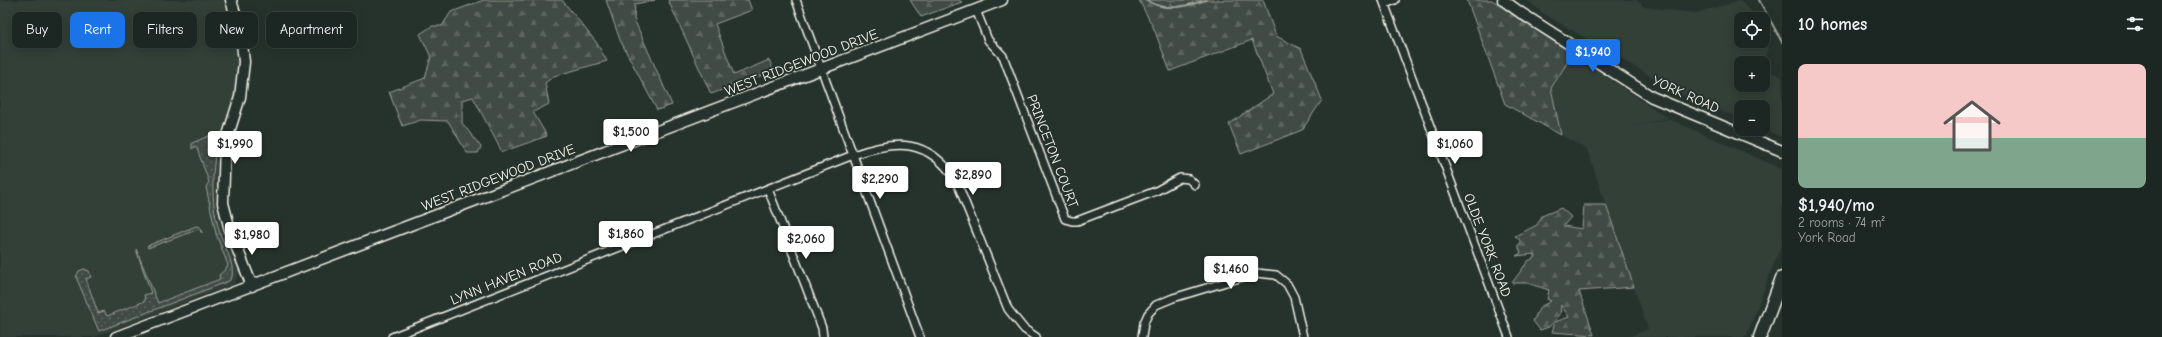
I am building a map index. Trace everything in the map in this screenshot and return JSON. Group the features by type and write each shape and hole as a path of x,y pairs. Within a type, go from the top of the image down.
{"main road":[{"path":"232,0 241,34 244,62 240,97 225,145 223,203 230,230 252,286"},
{"name":"WEST RIDGEWOOD DRIVE","path":"116,337 1002,0"},
{"name":"YORK ROAD","path":"1503,0 1534,22 1652,97 1782,151"},
{"path":"1760,337 1782,278"}],"street":[{"path":"796,0 920,337"},
{"name":"OLDE YORK ROAD","path":"1395,0 1384,2 1509,337"},
{"name":"PRINCETON COURT","path":"976,10 988,40 1003,56 1066,219 1077,221 1156,191 1180,178 1189,179 1195,185"},
{"name":"LYNN HAVEN ROAD","path":"392,337 853,155 879,146 898,144 914,147 932,155 948,168 956,180 1008,309 1024,329 1036,337"},
{"path":"768,188 822,328 823,337"},
{"path":"1142,337 1146,319 1156,305 1173,298 1256,273 1276,275 1287,284 1296,304 1303,337"}],"shaded area":[{"path":"0,0 228,0 231,12 205,12 205,48 239,48 239,80 220,159 218,194 224,230 239,269 239,273 234,284 94,337 0,337"},
{"path":"1527,0 1636,0 1645,7 1696,13 1740,1 1752,12 1734,12 1734,48 1768,49 1766,56 1734,56 1734,92 1770,92 1770,71 1782,77 1782,137 1770,132 1770,100 1734,100 1734,116 1685,96 1544,14"},
{"path":"1573,54 1668,118 1633,126 1669,119 1782,169 1782,243 1746,337 1628,337 1648,329 1587,149 1561,135 1551,88"}],"green space":[{"path":"484,0 562,0 596,42 607,61 554,76 545,83 549,104 533,112 547,136 502,152 473,97 462,100 462,123 481,147 478,153 467,153 448,121 421,120 402,126 389,92 425,78 431,57 420,34 432,26 442,26 451,12"},
{"path":"606,0 655,0 635,4 634,19 672,105 657,110 620,40"},
{"path":"668,0 748,0 752,10 715,24 734,75 769,60 774,71 711,94"},
{"path":"910,0 959,0 962,2 921,17"},
{"path":"1139,0 1263,0 1276,36 1301,49 1322,100 1302,130 1241,154 1229,124 1273,94 1252,40 1170,71 1154,29"},
{"path":"1467,0 1492,0 1573,54 1551,88 1561,135 1505,104"},
{"path":"209,136 218,138 213,172 214,207 219,230 232,265 232,277 229,281 99,331 76,277 79,271 84,269 89,271 91,277 86,279 98,313 104,311 107,316 145,301 144,295 151,293 136,249 158,303 220,279 219,275 228,265 216,234 206,187 209,182 196,146 192,149 192,143"},
{"path":"1584,205 1606,205 1634,287 1579,291 1594,335 1552,332 1555,322 1569,317 1561,305 1560,315 1549,327 1540,330 1533,321 1540,307 1551,301 1547,299 1549,290 1527,283 1512,283 1528,261 1534,258 1534,254 1516,256 1521,253 1518,245 1521,243 1515,236 1537,225 1542,216 1561,208 1571,217 1563,226 1582,229"},
{"path":"196,226 200,227 202,233 199,229 148,248 147,246"}],"waterway":[{"path":"1147,0 1154,4 1168,7 1183,6 1206,0"},
{"path":"1759,0 1782,42"}]}
